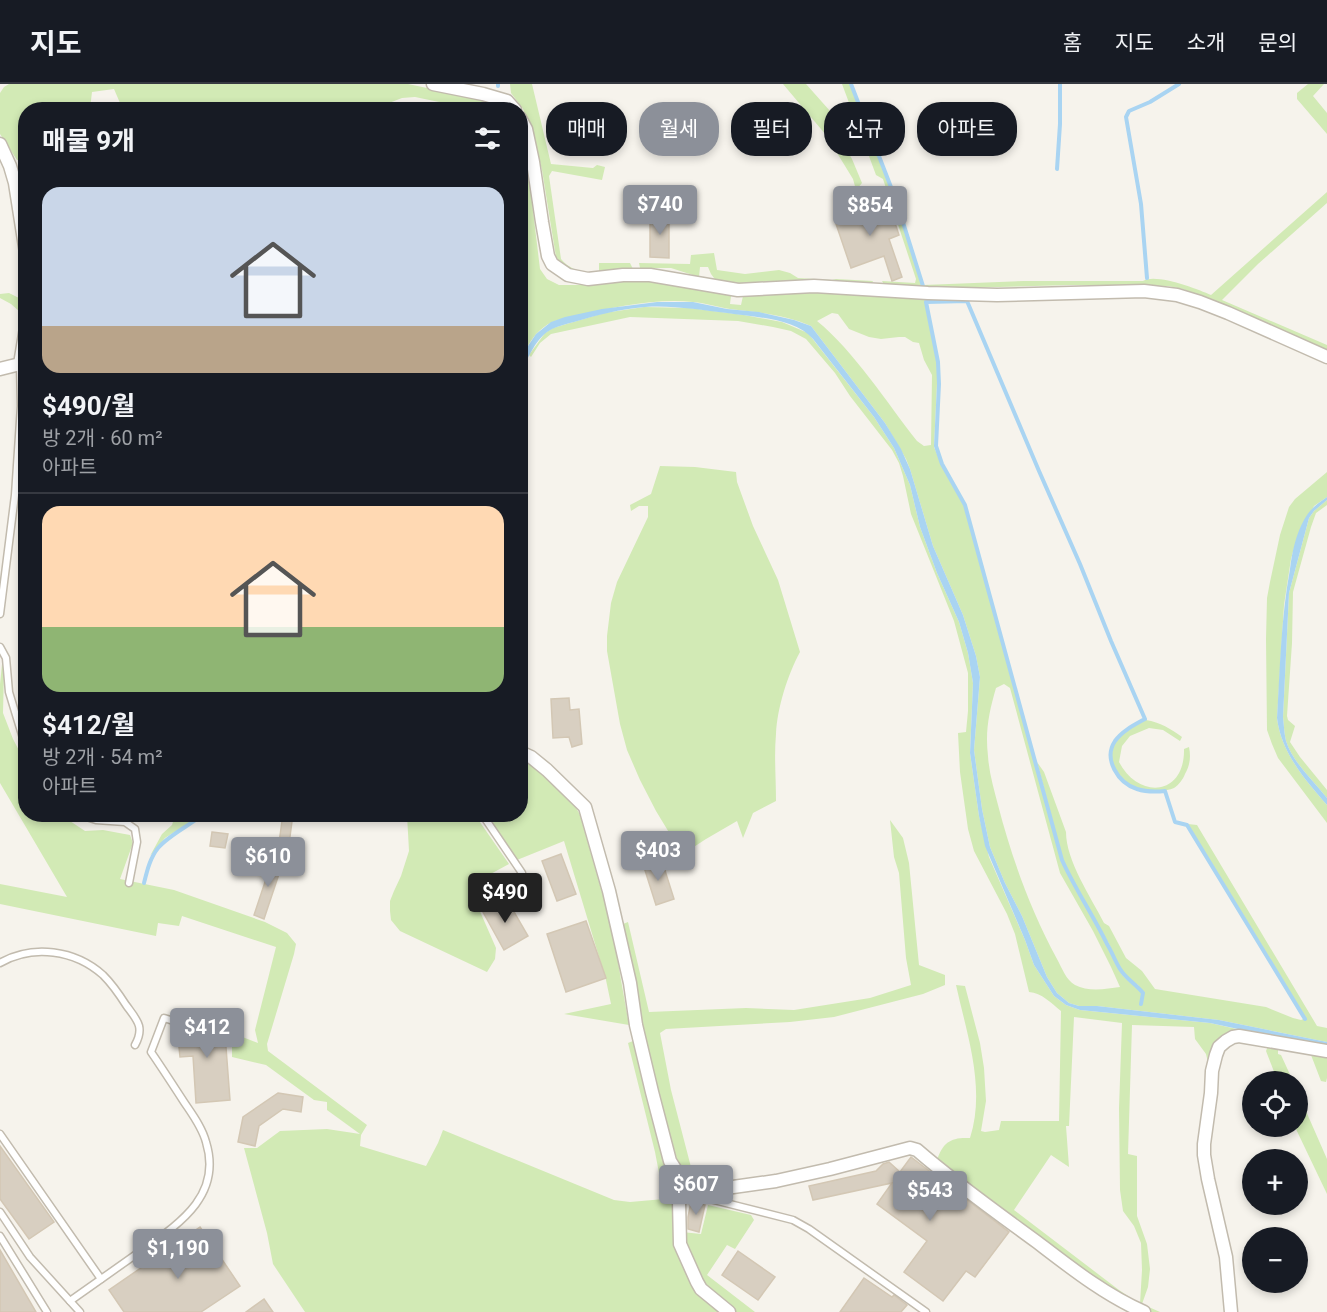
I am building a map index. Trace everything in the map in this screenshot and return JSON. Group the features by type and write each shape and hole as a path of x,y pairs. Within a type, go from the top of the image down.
{"street":[{"path":"433,84 483,94 508,102"},
{"path":"528,138 548,256 552,264 568,275 588,279 650,275 738,290 814,286 997,295 1144,291 1177,295 1200,302 1327,357"},
{"path":"0,144 10,166 18,202"},
{"path":"0,369 18,364"},
{"path":"528,756 547,770 585,807 609,891 630,983 636,1025 670,1161 686,1186"},
{"path":"1231,1312 1226,1257 1204,1155 1212,1071 1216,1055 1219,1047 1226,1041 1239,1036 1327,1051"},
{"path":"686,1186 714,1188 756,1184 830,1169 910,1148 917,1150 1090,1281 1110,1295 1144,1312"},
{"path":"686,1186 679,1201 680,1244 701,1289 729,1312"}],"lane":[{"path":"0,614 15,495 18,450"},
{"path":"0,647 6,658 9,692 18,722"},
{"path":"125,822 135,829 137,842 129,883"},
{"path":"487,822 522,873"},
{"path":"0,963 21,954 36,951 66,954 93,967 104,976 140,1024 140,1036 135,1045"},
{"path":"70,1301 165,1234 185,1218 201,1197 209,1177 209,1153 206,1140 152,1052 164,1018 183,1024"},
{"path":"0,1134 101,1279"},
{"path":"686,1186 690,1194 801,1224 926,1312"},
{"path":"0,1212 30,1257 80,1312"},
{"path":"0,1236 47,1312"}],"green space":[{"path":"9,84 408,84 487,102 439,102 415,97 392,102 120,102 114,89 92,92 91,102 18,102 18,160 0,134 0,93"},
{"path":"510,84 532,84 546,143 546,156 549,156 551,164 605,167 602,180 552,171 549,176 561,259 574,269 589,273 570,270 556,257 542,170 528,121 528,102 518,102 511,93"},
{"path":"783,84 806,84 824,104 824,133 812,118 812,102 798,102"},
{"path":"842,84 850,84 857,102 849,102"},
{"path":"1308,84 1324,84 1313,96 1327,113 1327,134 1297,99 1297,93"},
{"path":"839,156 850,156 852,159 862,183 856,190 853,179"},
{"path":"869,156 878,156 895,201 922,287 924,285 1024,281 1157,279 1167,280 1211,295 1327,192 1327,203 1258,264 1222,300 1327,345 1327,350 1213,301 1183,289 1168,286 1071,285 924,289 885,286 882,281 915,283 916,279 883,179 876,175"},
{"path":"528,169 540,269 547,279 559,285 647,280 731,296 730,304 741,305 743,296 789,291 925,298 937,363 934,447 964,506 1061,860 1117,967 1124,977 1142,993 1140,1004 1142,1004 1144,993 1121,970 1063,859 1037,762 1044,772 1066,832 1070,855 1080,879 1126,958 1142,971 1155,989 1266,1007 1293,1018 1301,1020 1306,1018 1188,824 1197,825 1317,1026 1327,1028 1327,1042 1219,1020 1079,1006 1069,1003 1057,993 1047,977 990,847 974,750 980,677 976,656 963,615 933,546 910,469 885,423 811,326 782,317 698,303 650,302 552,322 533,338 528,346","holes":["832,313 838,314 849,329 869,337 881,339 905,337 919,343 932,375 931,445 924,446 917,441 857,362 817,321","1004,684 1010,688 1060,873 1093,931 1120,987 1086,989 1069,980 1039,922 1016,865 992,781 987,738 996,688"]},
{"path":"714,253 717,270 745,274 779,270 798,278 873,281 871,285 785,281 740,285 717,282 708,267 700,267 699,277 671,268 640,268 639,263 690,264 691,255"},
{"path":"599,263 630,263 633,269 599,272"},
{"path":"9,293 18,298 18,310 0,298 0,294"},
{"path":"644,307 690,308 782,322 808,333 874,417 894,448 910,485 920,527 959,622 968,653 973,683 970,753 979,816 989,857 1034,965 1054,996 1066,1005 1080,1010 1210,1023 1268,1036 1232,1035 1210,1071 1206,1054 1195,1039 1194,1027 1132,1025 1128,1154 1137,1156 1137,1216 1147,1244 1150,1269 1148,1287 1142,1304 1160,1312 1151,1312 1118,1297 937,1160 942,1149 949,1142 958,1138 970,1138 974,1119 976,1081 956,985 965,986 980,1043 986,1101 981,1131 985,1132 999,1130 1001,1121 1059,1121 1061,1011 1042,996 1029,992 1015,934 974,851 968,829 960,772 958,733 966,732 968,673 954,621 911,514 903,476 892,450 835,373 806,339 791,331 738,321 630,317 551,334 540,343 531,357 529,355 545,333 553,328 604,313","holes":["1074,1017 1122,1023 1119,1108 1120,1190 1123,1211 1134,1226 1141,1243 1140,1304 1014,1210 1051,1155 1069,1167 1066,1126 1069,1126"]},
{"path":"660,466 736,472 737,482 753,526 778,580 800,652 787,681 778,713 775,751 776,801 753,813 743,838 737,821 686,852 676,844 656,811 627,750 607,651 611,603 617,582 648,517 648,506 639,506 631,511 630,505 651,494"},
{"path":"1327,472 1327,497 1314,506 1291,559 1284,605 1277,718 1283,742 1295,765 1327,805 1327,823 1278,758 1267,730 1266,639 1267,598 1280,535 1289,507 1295,499"},
{"path":"1327,500 1327,505 1316,513 1293,592 1287,716 1295,726 1290,742 1327,790 1327,798 1298,764 1289,749 1285,738 1283,717 1289,593 1309,518"},
{"path":"2,664 4,671 3,713 18,749 18,814 0,783"},
{"path":"1146,720 1156,722 1182,737 1180,741 1163,730 1149,728 1130,736 1122,746 1119,762 1138,783 1149,787 1159,787 1169,784 1177,776 1182,765 1184,749 1189,747 1188,767 1181,782 1172,789 1152,791 1136,787 1123,779 1114,766 1112,751 1116,741 1126,731"},
{"path":"528,760 554,782 570,799 580,815 613,931 629,1025 564,1014 611,1004 606,980 564,841 517,860 491,822 528,822"},
{"path":"890,820 903,838 909,863 919,965 945,975 945,985 923,994 834,1017 790,1022 666,1029 660,1033 692,1179 680,1169 658,1095 623,924 628,922 649,1012 746,1008 794,1010 870,998 911,985 906,958 899,873 894,857"},
{"path":"23,822 72,822 85,831 103,830 130,835 133,843 120,879 174,890 265,922 287,933 296,944 267,1044 268,1051 367,1125 361,1135 360,1146 426,1166 443,1130 614,1200 630,1202 664,1199 628,1043 633,1041 670,1184 677,1201 695,1283 726,1312 305,1312 273,1264 244,1148 257,1148 280,1131 327,1129 360,1134 327,1110 327,1102 314,1100 266,1065 232,1057 232,1033 258,1043 255,1030 276,947 182,916 179,926 158,923 156,936 0,904 0,884 67,897"},
{"path":"173,822 190,822 165,838 150,856 162,834"},
{"path":"407,822 480,822 509,864 485,877 491,891 475,900 496,948 495,959 487,972 400,931 391,920 390,901 409,851"},
{"path":"1238,1038 1327,1053 1326,1082 1321,1081 1311,1055 1278,1048 1278,1054 1281,1055 1288,1071 1274,1071 1266,1051 1268,1046 1237,1043 1226,1047"},
{"path":"1226,1047 1218,1063 1210,1167 1230,1248 1232,1268 1208,1163 1218,1053"},
{"path":"1308,1116 1327,1159 1327,1194 1308,1154 1308,1149 1306,1149 1300,1137 1308,1137"},
{"path":"708,1205 751,1215 754,1220 735,1249 727,1245 707,1275 755,1312 731,1312 702,1288 682,1232 701,1234"}],"water":[{"path":"657,302 693,302 727,309 759,312 811,326 885,423 910,469 933,546 963,615 976,656 980,677 974,750 990,847 1047,977 1057,993 1069,1003 1079,1006 1219,1020 1327,1042 1327,1048 1210,1023 1080,1010 1066,1005 1054,996 1034,965 985,846 970,753 973,683 968,653 959,622 920,527 910,485 894,448 874,417 813,339 796,327 761,317 676,307 618,311 552,329 537,342 528,359 528,346 536,334 551,322 602,309"},
{"path":"1327,497 1327,500 1309,518 1289,593 1283,717 1285,738 1289,749 1298,764 1327,798 1327,805 1295,765 1283,742 1277,718 1283,624 1293,550 1306,516"}],"building":[{"path":"888,202 899,235 889,239 902,277 892,281 884,256 851,268 835,221"},
{"path":"650,215 669,216 669,258 650,257"},
{"path":"569,698 570,710 579,709 582,744 572,747 569,737 553,738 551,699"},
{"path":"282,822 292,822 289,844 279,843"},
{"path":"212,832 228,834 225,848 210,846"},
{"path":"561,854 576,894 557,901 542,861"},
{"path":"273,858 283,862 264,919 254,915"},
{"path":"661,858 674,899 656,905 643,864"},
{"path":"506,898 528,936 504,950 483,912"},
{"path":"586,921 606,978 566,992 547,934"},
{"path":"224,1021 230,1100 196,1103 193,1056 180,1057 177,1028 184,1029 188,1024"},
{"path":"278,1093 303,1097 301,1112 283,1109 259,1126 255,1146 238,1142 243,1117"},
{"path":"0,1146 54,1222 29,1239 0,1199"},
{"path":"911,1157 1009,1232 975,1277 966,1271 943,1301 904,1272 927,1241 877,1204 892,1183 813,1200 809,1186 876,1171 889,1162 900,1172"},
{"path":"691,1202 705,1205 699,1232 688,1229"},
{"path":"200,1227 240,1286 201,1312 124,1312 109,1290"},
{"path":"0,1250 36,1312 0,1312"},
{"path":"738,1251 775,1277 758,1300 722,1275"},
{"path":"864,1278 907,1305 901,1312 840,1312"},
{"path":"264,1299 273,1312 246,1312"}],"waterway":[{"path":"851,84 896,200 923,286"},
{"path":"1057,169 1060,84"},
{"path":"1147,278 1141,204 1126,117 1129,111 1150,102 1179,84"},
{"path":"1141,1004 1143,993 1120,969 1062,860 965,505 942,464 936,446 938,362 926,302 967,301 1145,719 1125,731 1115,741 1111,755 1114,770 1124,782 1137,789 1151,792 1165,791 1175,822 1187,825 1305,1019"},
{"path":"144,883 151,860 158,848 192,822"}]}
